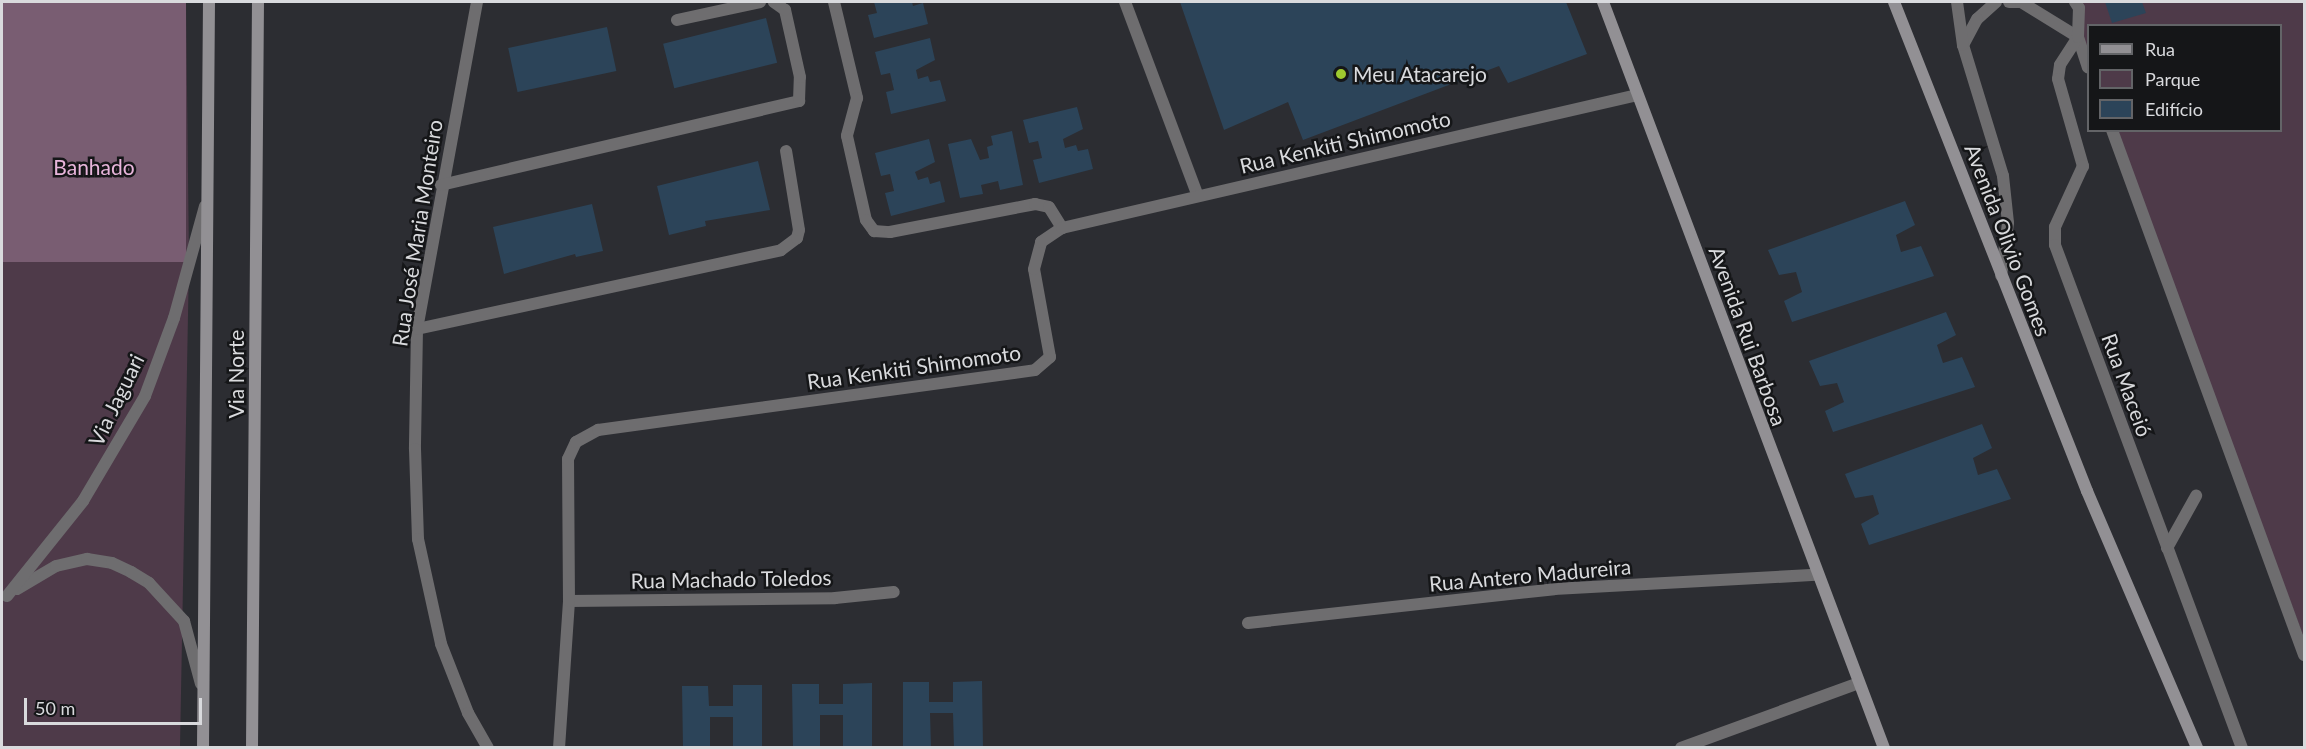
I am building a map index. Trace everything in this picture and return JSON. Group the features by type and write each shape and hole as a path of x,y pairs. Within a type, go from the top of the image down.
{"main road":[{"name":"Via Norte","path":"203,747 209,2"},
{"name":"Via Norte","path":"252,747 258,2"},
{"name":"Avenida Rui Barbosa","path":"1603,2 1816,575 1884,747"},
{"name":"Avenida Olivio Gomes","path":"1894,2 2087,491 2197,747"}],"street":[{"name":"Rua José Maria Monteiro","path":"477,2 441,185 417,329 415,449 418,539 441,644 468,713 488,747"},
{"path":"677,20 760,2"},
{"path":"441,185 799,101 801,84 785,10 774,2"},
{"path":"834,2 857,98 847,136 866,220 874,231 890,232 1035,204 1049,207 1062,228"},
{"path":"1125,2 1198,196"},
{"path":"1957,2 1963,45 2003,176 2008,223 2001,276"},
{"path":"1963,45 1977,19 1996,2"},
{"path":"2009,2 2021,2 2078,37"},
{"path":"2075,2 2079,15 2078,37 2087,64"},
{"name":"Rua Maceió","path":"2078,37 2060,65 2058,78 2083,166 2055,227 2055,245 2242,747"},
{"name":"Rua Kenkiti Shimomoto","path":"559,744 569,601 568,459 576,442 598,430 1035,370 1050,357 1034,269 1041,242 1062,228 1637,95"},
{"path":"2113,132 2304,655"},
{"path":"417,329 781,250 797,238 799,230 786,151"},
{"name":"Via Jaguari","path":"4,598 83,501 145,396 174,318 207,194"},
{"path":"2167,548 2196,496"},
{"name":"Via Jaguari","path":"4,598 56,566 79,560 112,563 131,572 149,583 184,621 204,695"},
{"name":"Rua Antero Madureira","path":"1248,623 1554,589 1816,575"},
{"name":"Rua Machado Toledos","path":"569,601 835,598 894,592"},
{"path":"1681,747 1859,683"},
{"path":"559,744 571,747"}],"green space":[{"name":"Banhado","path":"2,2 186,2 189,261 180,747 2,747"},
{"path":"2,2 186,2 186,262 2,262"},
{"path":"2082,2 2304,2 2304,638 2114,132 2282,132 2282,24 2087,24 2087,59 2080,39"}],"building":[{"path":"874,2 912,2 913,6 923,3 928,24 874,38 868,15 877,13"},
{"name":"Meu Atacarejo","path":"1180,2 1566,2 1587,54 1508,83 1499,66 1303,140 1288,102 1224,130"},
{"path":"2105,2 2142,2 2146,13 2112,23"},
{"path":"766,18 777,63 674,88 663,44"},
{"path":"607,27 616,71 518,92 508,48"},
{"path":"930,38 935,60 916,70 918,79 928,76 930,82 940,80 946,101 891,114 886,92 894,90 890,73 881,75 875,52"},
{"path":"1077,107 1083,129 1063,139 1065,148 1076,145 1078,151 1088,149 1093,169 1039,183 1033,160 1042,158 1038,141 1029,143 1023,120"},
{"path":"1012,131 1023,185 1000,190 998,181 981,185 983,194 960,198 948,144 971,139 980,160 989,158 987,147 993,145 991,136"},
{"path":"929,139 935,162 915,172 918,180 928,177 930,184 940,181 945,202 891,216 885,193 894,191 890,174 881,176 875,153"},
{"path":"758,161 770,210 705,221 706,226 669,235 657,186"},
{"path":"1905,201 1915,225 1896,235 1901,252 1921,246 1934,276 1792,322 1784,301 1802,292 1796,272 1779,275 1768,250"},
{"path":"592,204 603,251 576,257 575,254 504,274 493,227"},
{"path":"1946,312 1956,335 1937,345 1943,363 1962,357 1975,387 1833,432 1825,411 1844,402 1837,383 1820,386 1809,361"},
{"path":"1982,424 1992,448 1973,458 1978,475 1997,469 2011,499 1869,545 1861,524 1879,514 1873,495 1855,498 1845,474"},
{"path":"982,681 983,748 954,748 953,713 930,713 931,748 903,748 903,682 929,682 929,702 953,702 953,682"},
{"path":"872,683 872,748 843,748 843,715 820,715 820,748 793,748 792,684 819,684 819,704 843,704 843,684"},
{"path":"733,685 762,685 762,748 733,748 733,717 710,717 710,748 683,748 682,686 708,686 709,706 733,706"}],"place":[{"name":"Meu Atacarejo","path":"1341,74"}]}
